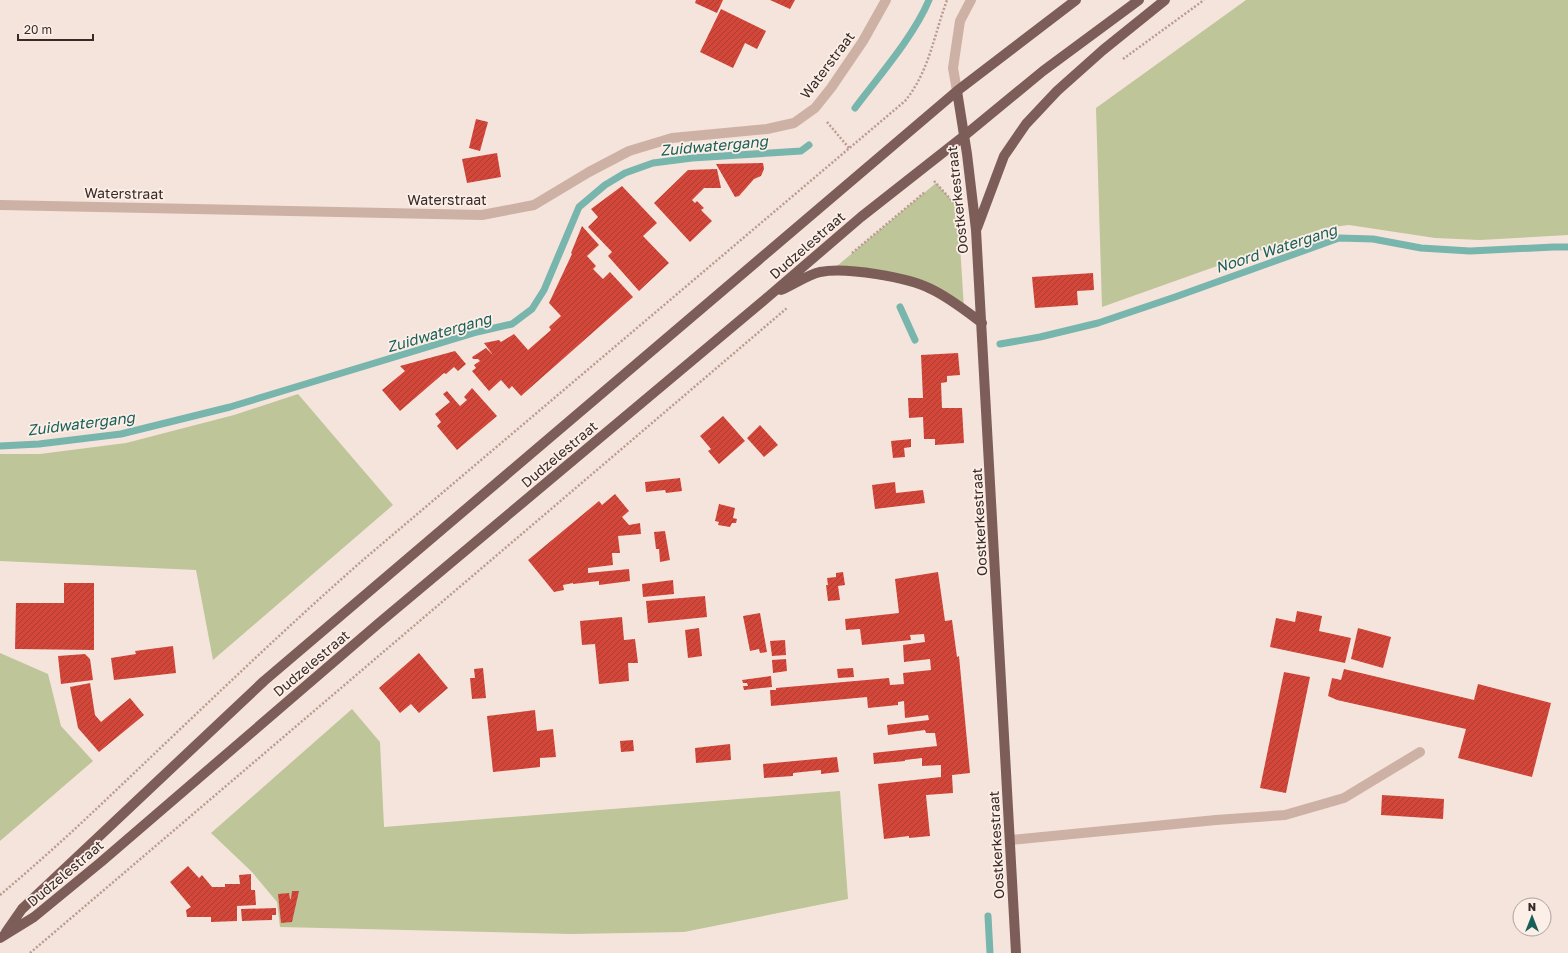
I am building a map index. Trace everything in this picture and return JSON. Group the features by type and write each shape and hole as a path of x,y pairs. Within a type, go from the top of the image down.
{"main road":[{"name":"Dudzelestraat","path":"2,937 22,909 264,681 957,90 1076,0"},
{"name":"Dudzelestraat","path":"2,937 34,917 101,862 207,769 861,217 964,136 1043,71 1139,0"},
{"path":"976,230 1004,156 1026,124 1057,91 1103,50 1164,0"},
{"name":"Oostkerkestraat","path":"957,90 976,230 1016,953"},
{"path":"769,296 819,272 860,272 896,278 931,288 964,309 982,323"}],"street":[{"name":"Waterstraat","path":"0,205 482,215 534,205 589,172 629,151 672,138 767,129 794,123 815,108 831,88 863,41 886,0"},
{"path":"957,90 953,68 960,21 971,0"},
{"path":"1010,840 1216,820 1285,815 1344,798 1420,752"}],"path":[{"path":"0,895 76,828 173,735 362,560 905,101 916,88 926,66 938,24 947,0"},
{"path":"1121,61 1204,0"},
{"path":"815,108 849,148"},
{"path":"831,271 936,183"},
{"path":"30,953 788,308"}],"green space":[{"path":"1246,0 1568,0 1568,235 1480,240 1435,238 1349,225 1324,228 1102,307 1096,108"},
{"path":"936,183 954,203 958,213 964,309 931,288 831,271"},
{"path":"298,394 393,505 213,660 196,570 0,561 0,454 40,454 126,443 234,415"},
{"path":"0,653 48,674 61,726 93,761 0,841"},
{"path":"352,709 380,742 384,827 840,791 848,899 684,932 571,934 280,927 277,902 252,872 211,833"}],"building":[{"path":"696,0 723,0 717,13 695,3"},
{"path":"770,0 795,0 790,9"},
{"path":"721,9 766,31 757,49 745,43 733,68 700,52"},
{"path":"476,119 488,122 480,151 469,148"},
{"path":"497,153 501,177 467,183 462,159"},
{"path":"763,163 764,169 761,176 754,179 739,196 735,197 716,164"},
{"path":"717,169 721,188 704,188 692,200 695,203 697,201 704,208 701,210 712,221 690,242 654,203 688,170"},
{"path":"622,186 657,223 643,236 669,263 639,291 608,256 612,252 588,227 598,217 591,209"},
{"path":"582,226 599,245 587,256 596,266 593,269 603,279 610,272 633,297 521,396 512,386 509,389 501,380 489,391 472,371 476,368 474,365 480,361 478,359 473,359 472,357 486,348 493,355 484,343 499,340 501,342 514,334 528,350 551,330 549,327 561,316 549,303 572,254 571,253"},
{"path":"1093,273 1094,290 1077,291 1078,305 1035,308 1032,277"},
{"path":"455,351 466,364 458,371 454,367 446,374 444,373 400,411 382,390 405,371 400,366"},
{"path":"958,353 960,375 947,376 947,382 941,383 942,408 962,408 964,443 935,445 935,439 924,439 923,417 909,418 908,398 923,398 921,355"},
{"path":"472,388 497,416 457,450 437,426 441,422 435,414 450,402 443,394 447,391 460,406 467,400 464,397"},
{"path":"723,416 745,441 719,464 708,451 711,449 700,436"},
{"path":"760,425 778,445 764,457 747,438"},
{"path":"911,439 911,447 904,448 905,457 893,458 891,441"},
{"path":"680,478 682,491 666,493 665,490 646,492 645,482"},
{"path":"895,482 896,493 923,490 925,503 875,509 872,485"},
{"path":"615,494 629,511 622,517 629,525 640,523 641,534 618,536 620,553 612,553 613,565 588,568 588,573 629,569 630,581 599,585 599,581 573,583 563,585 564,590 554,592 528,560 599,501 602,505"},
{"path":"719,504 735,508 733,518 737,519 736,523 732,523 730,527 718,525 719,522 715,521"},
{"path":"665,531 670,560 660,562 659,549 656,549 654,532"},
{"path":"843,572 845,585 838,586 840,600 828,601 826,585 828,585 827,578 836,577 836,573"},
{"path":"938,572 945,621 952,620 957,657 959,656 970,773 952,775 953,793 926,795 930,836 909,838 909,836 884,839 878,784 941,777 941,765 922,766 922,758 874,764 873,753 937,746 935,733 926,733 925,730 888,735 887,725 929,720 928,715 905,718 904,701 898,702 898,705 868,708 867,697 771,706 770,690 776,690 776,688 889,678 890,685 904,684 903,673 931,670 930,659 904,662 903,645 925,642 924,634 910,635 911,640 862,645 860,629 846,630 845,619 899,613 895,579"},
{"path":"673,580 674,594 643,597 642,584"},
{"path":"64,583 94,583 94,650 15,649 16,603 64,603"},
{"path":"705,596 707,617 648,623 646,601"},
{"path":"1297,611 1322,616 1319,631 1351,638 1345,663 1270,647 1276,618 1295,622"},
{"path":"760,613 767,652 760,653 759,649 750,651 743,616"},
{"path":"622,617 624,640 635,639 638,663 628,663 629,681 599,684 595,644 582,645 580,621"},
{"path":"699,628 702,656 688,658 685,630"},
{"path":"1358,628 1391,637 1383,668 1351,659"},
{"path":"785,640 786,655 772,656 770,641"},
{"path":"173,646 176,673 114,680 111,658 136,654 135,651"},
{"path":"419,653 448,688 419,713 411,704 400,713 379,688"},
{"path":"85,654 90,659 93,680 61,684 58,656"},
{"path":"786,659 787,671 773,673 772,660"},
{"path":"483,668 486,698 472,699 470,678 475,678 474,669"},
{"path":"853,668 854,677 838,678 837,669"},
{"path":"1344,669 1474,700 1478,684 1551,703 1532,777 1458,758 1466,729 1337,700 1328,696 1332,678 1341,680"},
{"path":"1284,672 1310,677 1286,793 1260,788"},
{"path":"771,676 772,687 744,690 743,686 748,686 747,683 743,683 742,680"},
{"path":"90,683 95,715 101,722 130,698 144,715 99,752 78,728 70,687"},
{"path":"535,710 537,731 553,729 556,757 540,758 540,767 493,772 487,716"},
{"path":"633,740 634,751 621,752 620,741"},
{"path":"730,744 731,760 696,763 695,748"},
{"path":"837,757 839,772 821,774 821,770 793,773 793,776 764,778 763,764"},
{"path":"1382,795 1444,799 1443,819 1381,815"},
{"path":"188,866 199,878 202,875 212,887 225,887 225,884 240,884 239,875 251,874 251,890 255,890 256,905 237,906 237,921 211,922 211,917 187,917 186,910 191,907 170,882"},
{"path":"292,891 299,891 292,922 281,923 278,894 289,893 291,899"},
{"path":"276,908 276,915 272,915 272,920 242,921 241,909"}],"waterway":[{"name":"Zuidwatergang","path":"855,108 905,42 929,0"},
{"name":"Zuidwatergang","path":"0,446 39,444 121,434 230,407 477,332 512,324 532,309 544,290 579,207 605,185 625,173 653,163 692,158 801,151 809,145"},
{"name":"Noord Watergang","path":"1000,344 1040,337 1098,323 1339,238 1373,239 1421,248 1470,251 1568,247"},
{"name":"Zuidwatergang","path":"900,307 915,340"},
{"name":"Noord Watergang","path":"988,916 990,953"}]}
